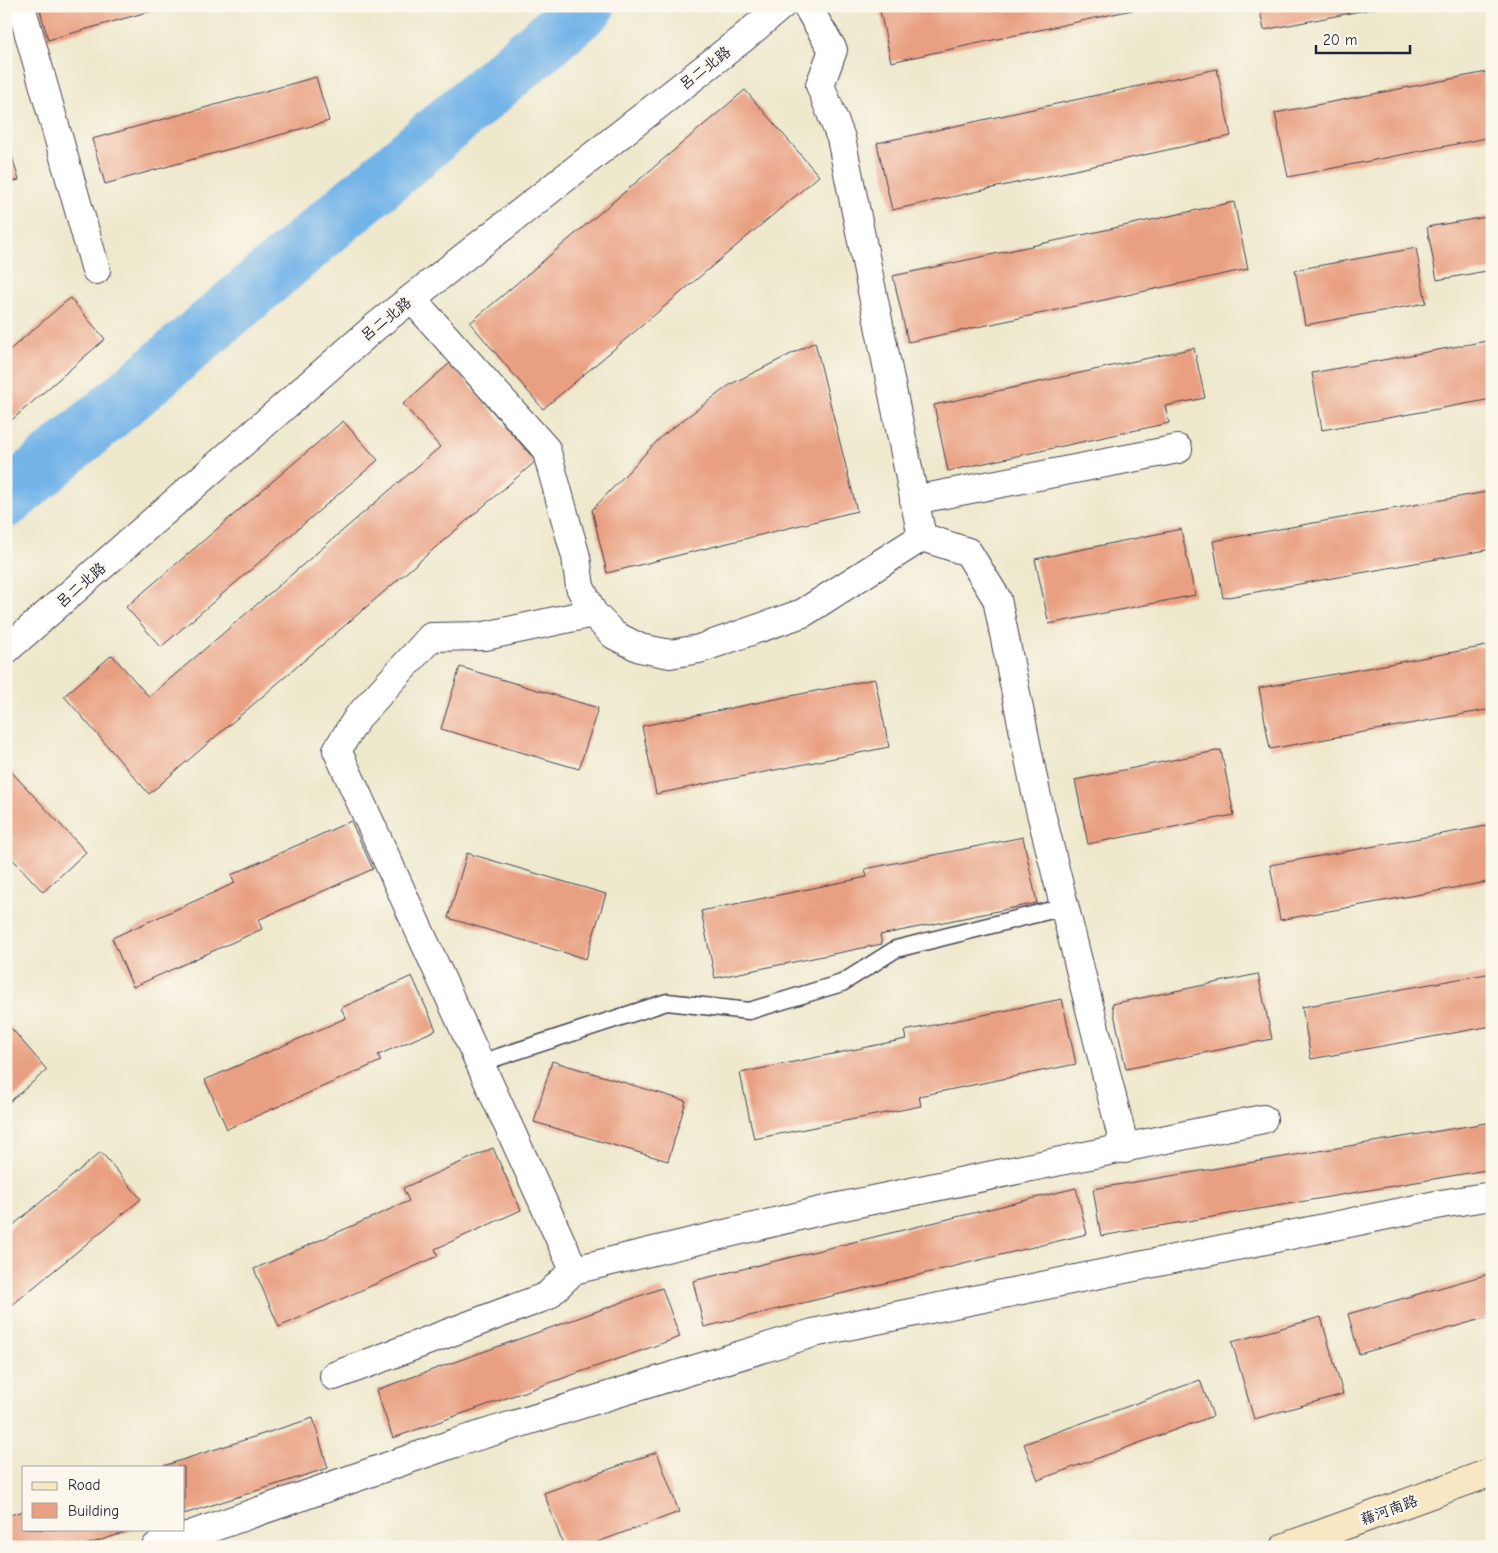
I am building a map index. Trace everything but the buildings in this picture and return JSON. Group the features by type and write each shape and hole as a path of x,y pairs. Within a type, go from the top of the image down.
{"main road":[{"name":"藉河南路","path":"1285,1547 1492,1472"}],"street":[{"path":"21,6 96,270"},
{"name":"吕二北路","path":"6,650 368,334 742,39 781,6"},
{"path":"807,6 833,50 820,85 841,138 922,538"},
{"path":"412,298 546,448 576,557 580,587 593,613 614,635 640,648 670,654 699,649 803,613 922,538 968,552 997,599 1036,793 1125,1149"},
{"path":"914,500 1178,449"},
{"path":"574,1270 337,750 358,717 431,637 485,636 593,613"},
{"path":"334,1376 547,1296 574,1270 829,1209 1263,1119"},
{"path":"156,1547 455,1443 813,1333 1441,1204 1492,1196"}],"lane":[{"path":"480,1062 667,1002 749,1011 842,983 896,949 1064,907"}],"waterway":[{"path":"6,500 587,6"}]}
